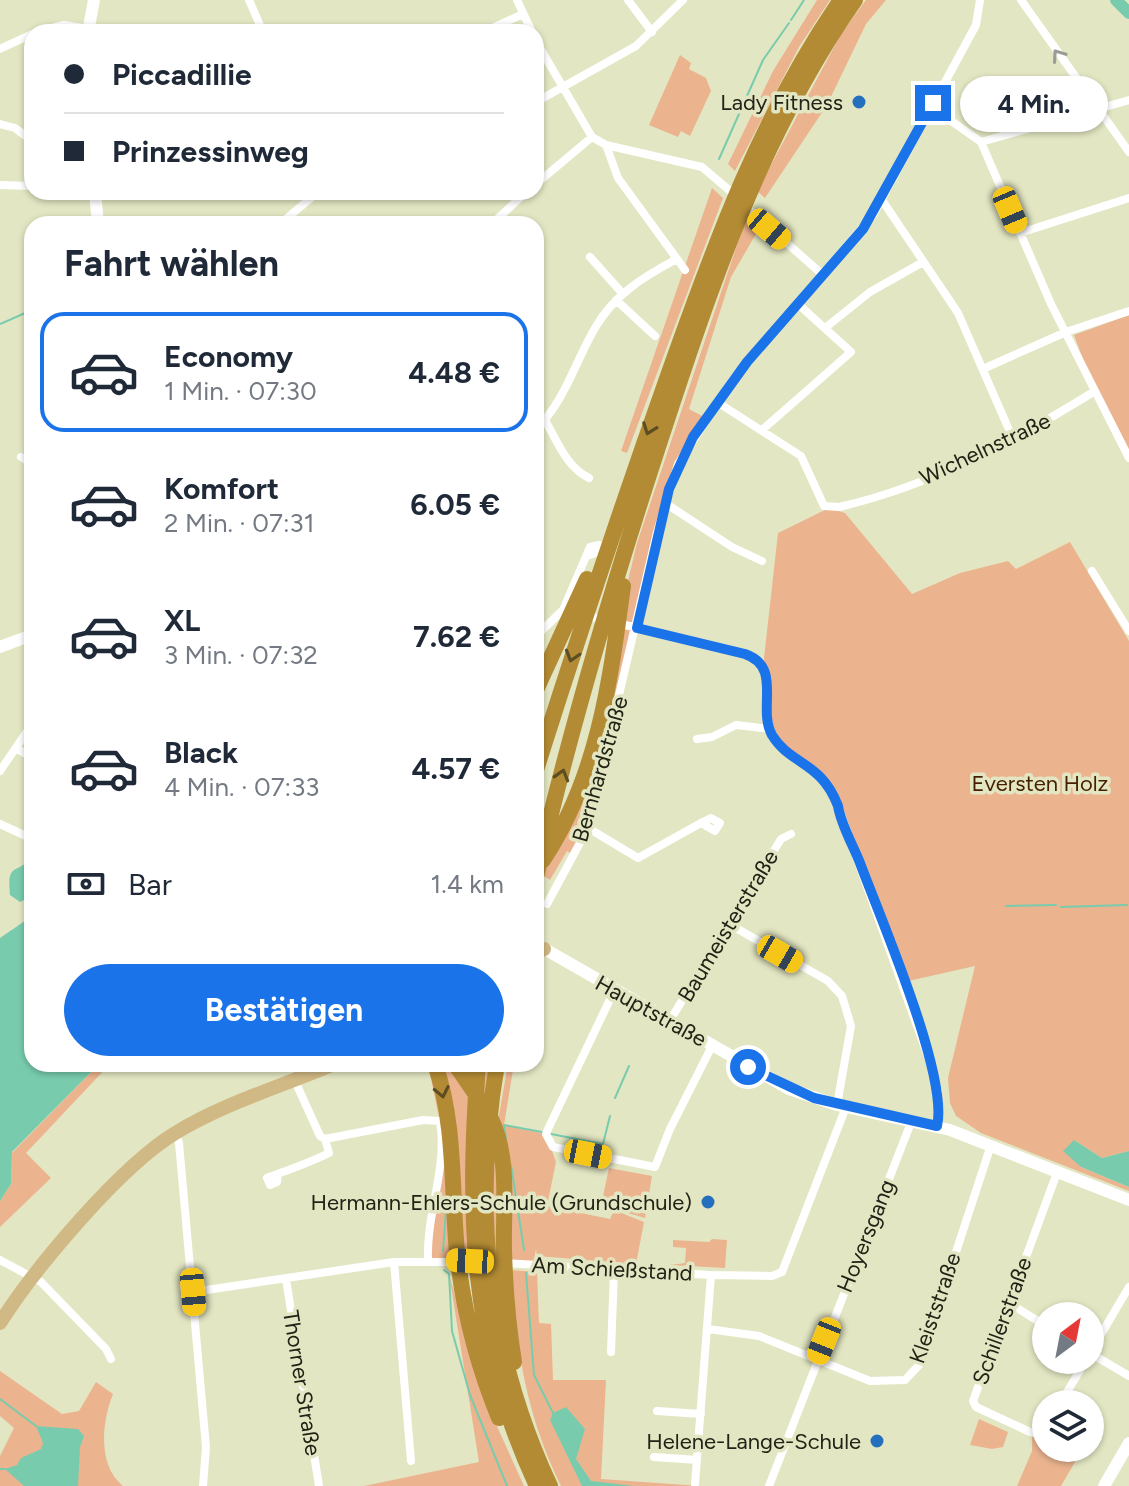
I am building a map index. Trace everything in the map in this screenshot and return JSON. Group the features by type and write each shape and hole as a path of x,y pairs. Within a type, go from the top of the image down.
{"highway":[{"path":"544,859 581,793 602,715 629,539 644,465 751,173 803,58 841,0"},
{"path":"751,173 798,90 855,0"},
{"path":"544,673 623,502 644,465"},
{"path":"544,745 623,502"},
{"path":"544,848 629,539"},
{"path":"437,1072 449,1120 457,1250 474,1273 496,1330 522,1419 550,1486"},
{"path":"462,1072 487,1112 499,1139 505,1273 522,1419"},
{"path":"478,1072 472,1187 474,1273 496,1375 534,1480"},
{"path":"474,1273 496,1072"}],"main road":[{"path":"0,1323 32,1277 130,1170 170,1136 316,1072"}],"street":[{"path":"89,24 94,0"},
{"path":"249,0 260,24"},
{"path":"517,0 528,24"},
{"path":"628,0 652,32"},
{"path":"544,98 623,55 652,32 683,0"},
{"name":"Bernhardstraße","path":"547,904 588,828 665,503 678,464 717,402 863,229 882,200 976,25 980,0"},
{"path":"1021,0 1096,110 1129,152"},
{"path":"501,24 523,14"},
{"path":"0,49 24,38"},
{"path":"544,56 592,137 606,145 702,167 823,275"},
{"path":"981,142 1129,100"},
{"path":"933,108 981,142 1066,332 1129,458"},
{"path":"0,124 15,128 24,135"},
{"path":"544,177 592,137"},
{"path":"606,145 618,178 685,270"},
{"path":"0,185 24,186"},
{"path":"1020,233 1129,198"},
{"path":"290,216 308,200"},
{"path":"500,216 518,200"},
{"path":"882,200 958,313 985,368 1013,439"},
{"path":"590,257 655,336"},
{"path":"589,478 578,473 566,458 545,420 565,395 594,329 620,297 640,279 675,260"},
{"path":"825,328 870,292 923,262"},
{"path":"717,402 762,430 851,352 798,304"},
{"path":"985,368 1066,332 1129,311"},
{"name":"Wichelnstraße","path":"762,430 801,456 824,506 847,506 948,471 1013,439 1095,391"},
{"path":"665,503 732,547 762,561"},
{"path":"544,628 563,610 590,555"},
{"path":"1092,571 1129,631"},
{"path":"563,610 757,659 766,674 770,729 780,744 826,779 833,793 904,982 930,1062 938,1092 937,1126"},
{"path":"0,647 24,638"},
{"path":"697,739 712,737 736,725 770,729"},
{"path":"0,771 24,736"},
{"path":"16,748 24,753"},
{"path":"588,828 638,858 701,823"},
{"path":"0,824 24,837"},
{"name":"Baumeisterstraße","path":"669,1022 781,839 791,834"},
{"path":"729,924 828,981 842,996 851,1026 842,1106"},
{"name":"Hauptstraße","path":"544,952 789,1089 842,1106 937,1126 1058,1170 1129,1200"},
{"path":"614,991 546,1134 555,1148 655,1167 670,1129 712,1046"},
{"path":"278,1174 329,1153 295,1081"},
{"name":"Am Schießstand","path":"193,1292 394,1262 428,1260 772,1276 782,1272 788,1262 842,1106"},
{"path":"325,1139 423,1120 440,1121 442,1143 427,1234 428,1260"},
{"name":"Hoyersgang","path":"769,1486 912,1120"},
{"path":"170,1136 181,1161 206,1447 203,1486"},
{"name":"Kleiststraße","path":"708,1329 759,1336 856,1377 889,1383 905,1380 919,1365 991,1145"},
{"name":"Schillerstraße","path":"1032,1426 973,1403 1058,1170"},
{"path":"0,1260 32,1277 95,1337 111,1359"},
{"path":"394,1262 411,1461"},
{"path":"611,1352 614,1270"},
{"path":"695,1484 711,1275"},
{"name":"Thorner Straße","path":"286,1279 319,1486"},
{"path":"1104,1329 1129,1287"},
{"path":"1009,1303 1032,1317"},
{"path":"1104,1361 1129,1376"},
{"path":"657,1411 701,1414"},
{"path":"1104,1486 1128,1447"},
{"path":"654,1457 697,1460"}],"green space":[{"path":"817,0 830,0 799,47 735,171 728,164 773,71"},
{"path":"866,0 886,0 866,24 827,105 765,198 757,191 841,34"},
{"path":"680,55 691,63 689,69 706,78 711,91 690,136 681,131 678,137 649,125"},
{"path":"712,188 723,198 627,453 621,451"},
{"path":"747,215 760,227 731,277 689,409 706,418 669,489 597,792 575,856 567,851 550,880 544,876 544,862 573,811 637,543"},
{"path":"1129,315 1129,458 1095,391 1074,335"},
{"name":"Eversten Holz","path":"829,508 845,513 912,594 960,573 1008,561 1016,569 1070,542 1129,641 1129,1151 1102,1158 1074,1140 1081,1167 1129,1187 1129,1191 981,1133 956,1116 950,1103 948,1078 975,966 904,982 833,793 772,734 764,658 778,533"},
{"path":"91,1072 102,1072 26,1153 51,1178 0,1227 0,1201 11,1184 12,1153"},
{"path":"430,1072 493,1072 498,1121 507,1072 513,1072 504,1125 546,1134 556,1162 547,1206 610,1219 614,1210 644,1222 636,1264 537,1256 536,1249 533,1265 428,1260 442,1132"},
{"path":"609,1168 652,1176 645,1218 614,1209 612,1204 600,1210"},
{"path":"712,1239 727,1240 725,1268 670,1265 685,1263 686,1248 673,1247 673,1240 709,1242"},
{"path":"511,1270 537,1272 539,1323 551,1324 553,1380 606,1380 601,1479 700,1486 561,1486 539,1432 525,1381"},
{"path":"449,1274 486,1402 524,1486 364,1486 479,1462"},
{"path":"0,1371 62,1414 79,1411 96,1382 113,1394 106,1417 104,1442 109,1467 123,1486 0,1486 0,1456 14,1428 0,1416"},
{"path":"979,1419 1008,1432 1003,1447 992,1449 970,1445"},
{"path":"1032,1451 1032,1462 1075,1462 1061,1486 1017,1486"}],"shaded area":[{"path":"24,864 24,900 20,902 10,895 10,878 14,870"},
{"path":"24,922 24,1072 91,1072 12,1152 11,1184 0,1201 0,938"},
{"path":"1074,1140 1102,1158 1129,1151 1129,1187 1081,1167 1063,1151"},
{"path":"566,1407 585,1429 576,1459 591,1481 634,1486 582,1486 550,1420 553,1413"},
{"path":"36,1426 78,1429 84,1436 80,1447 78,1486 24,1486 5,1469 41,1449 43,1443"}],"waterway":[{"path":"791,20 804,0"},
{"path":"1116,0 1129,13"},
{"path":"719,159 763,60 789,23"},
{"path":"0,324 24,314"},
{"path":"1006,906 1056,905"},
{"path":"1061,907 1127,905"},
{"path":"615,1098 629,1066"},
{"path":"551,1134 603,1144 610,1116"},
{"path":"506,1139 504,1125 542,1132"},
{"path":"511,1165 524,1250"},
{"path":"443,1251 446,1211"},
{"path":"444,1270 449,1274 452,1331 470,1395 507,1486"},
{"path":"526,1273 534,1375 553,1413"},
{"path":"0,1399 36,1426"},
{"path":"0,1469 5,1469"}],"place":[{"name":"Lady Fitness","path":"859,102"},
{"name":"Hermann-Ehlers-Schule (Grundschule)","path":"708,1202"},
{"name":"Helene-Lange-Schule","path":"877,1441"}],"route":[{"path":"748,1067 789,1089 814,1098 937,1126 938,1092 930,1062 904,982 845,824 826,779 780,744 772,734 768,722 765,668 757,659 745,654 637,628 669,489 693,437 747,362 863,229 882,200 933,103"}]}
